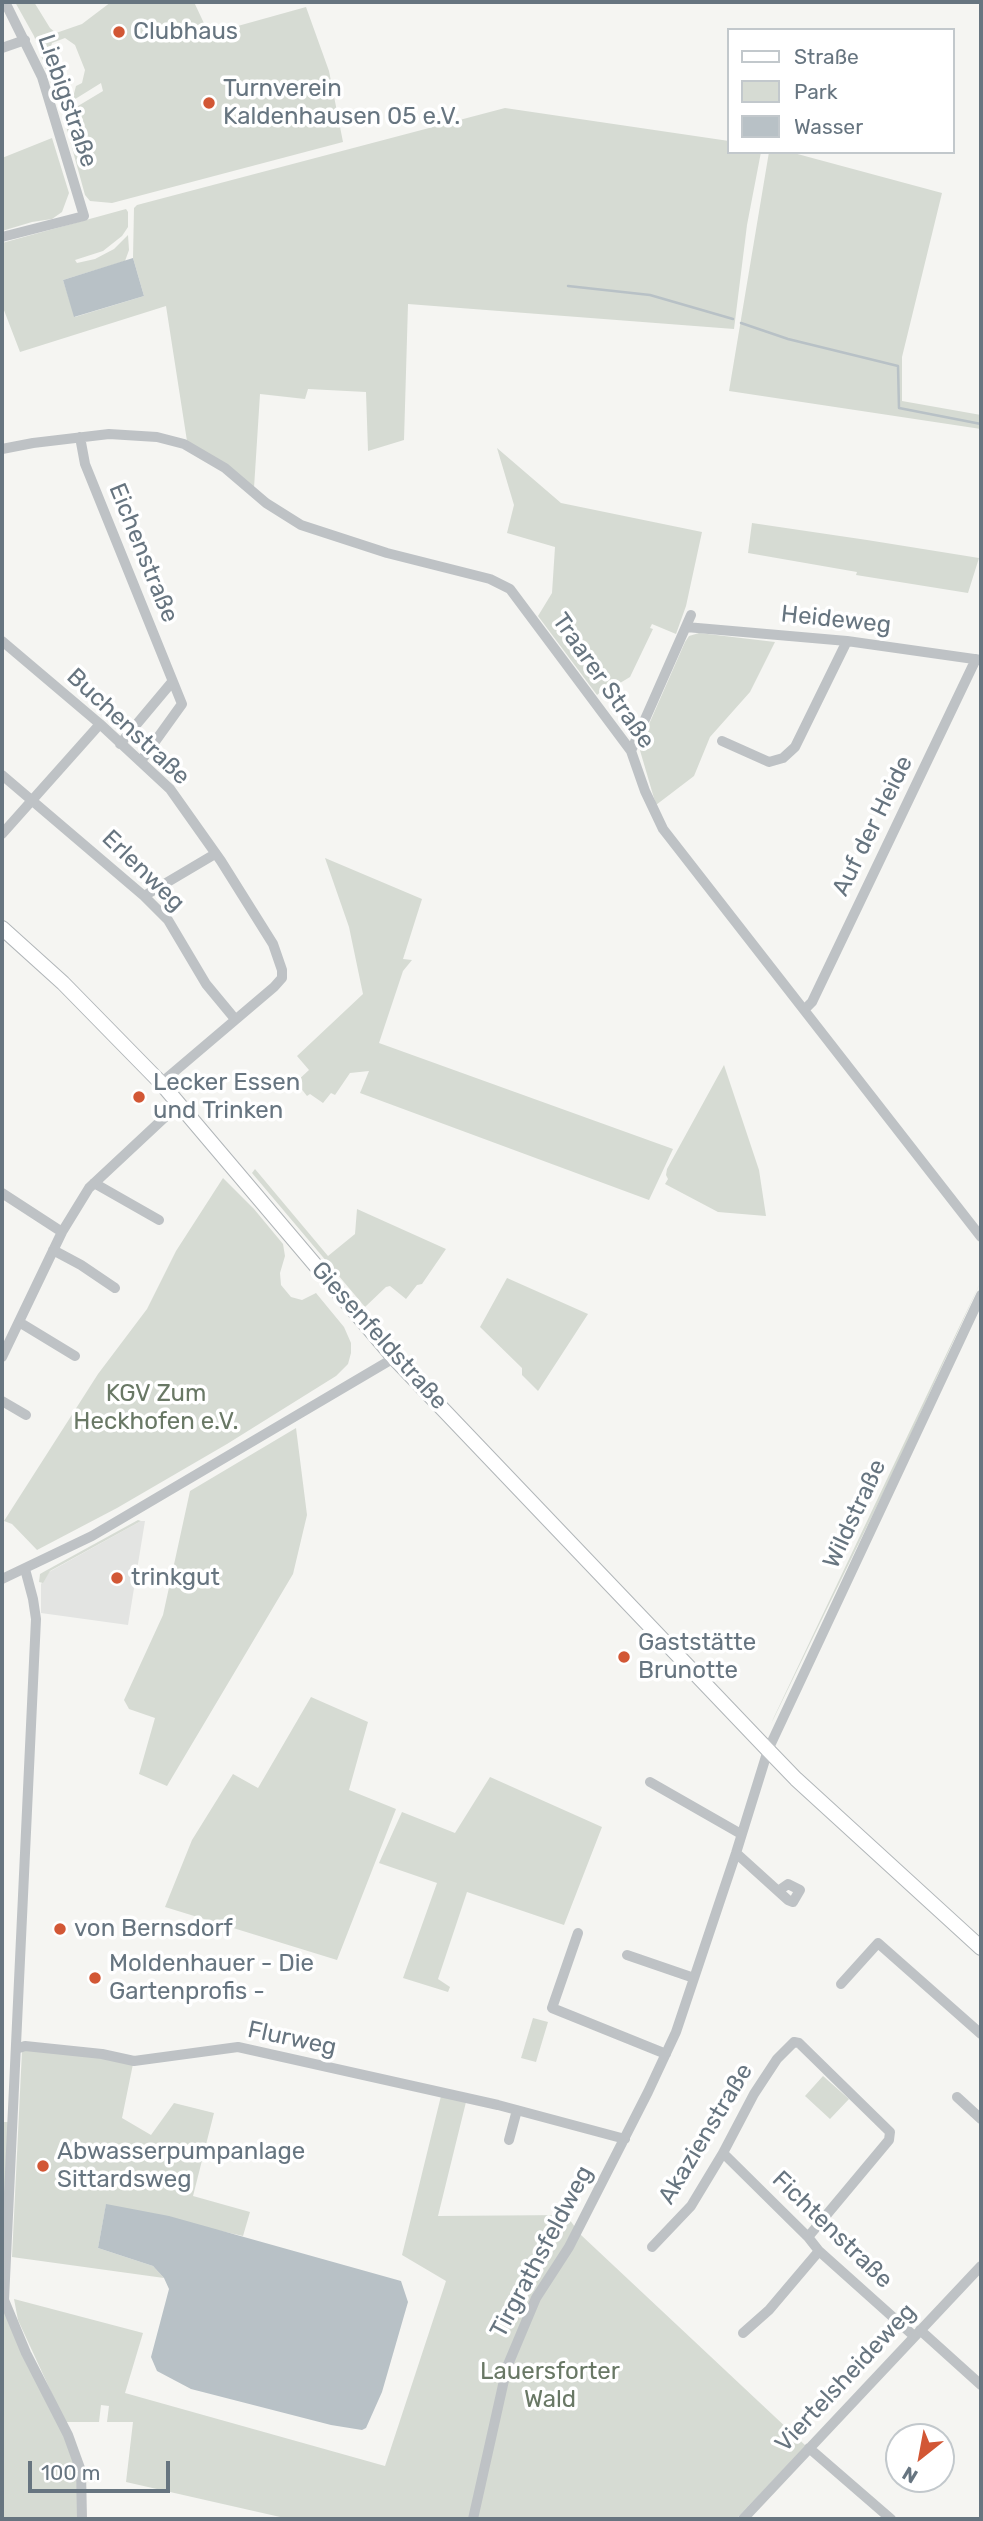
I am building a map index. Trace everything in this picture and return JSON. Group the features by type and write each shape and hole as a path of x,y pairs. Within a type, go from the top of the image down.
{"main road":[{"name":"Giesenfeldstraße","path":"2,928 63,983 180,1103 394,1358 764,1746 796,1779 981,1948"}],"street":[{"name":"Liebigstraße","path":"2,237 84,216 42,77 5,2"},
{"path":"2,48 25,40"},
{"name":"Traarer Straße","path":"2,449 80,437 135,434 184,444 225,468 266,503 301,524 387,553 489,579 510,589 631,751 645,791 663,829 981,1237"},
{"name":"Eichenstraße","path":"80,437 85,464 182,704 141,761"},
{"path":"631,751 691,615"},
{"name":"Heideweg","path":"686,626 847,641 979,659"},
{"name":"Buchenstraße","path":"2,641 100,724 170,789 273,944 282,978 161,1083"},
{"path":"722,741 769,762 783,758 795,747 847,641"},
{"name":"Auf der Heide","path":"804,1010 812,1002 979,659"},
{"path":"120,744 172,682"},
{"path":"2,834 100,724"},
{"name":"Erlenweg","path":"2,775 144,896 168,920 206,984 235,1019"},
{"path":"144,896 215,854"},
{"path":"2,1357 62,1232 94,1183 180,1103"},
{"path":"94,1183 159,1220"},
{"path":"2,1193 62,1232"},
{"path":"53,1250 115,1288"},
{"name":"Wildstraße","path":"764,1746 981,1295"},
{"path":"19,1322 75,1356"},
{"path":"2,1579 92,1535 394,1358"},
{"path":"2,1401 26,1415"},
{"path":"25,1569 36,1619 4,2300 26,2353 68,2435 80,2471 82,2519"},
{"name":"Tirgrathsfeldweg","path":"473,2519 507,2367 536,2298 569,2247 666,2054 736,1853 764,1746"},
{"path":"650,1782 741,1834"},
{"path":"736,1853 778,1891"},
{"path":"578,1933 552,2008 666,2054"},
{"path":"841,1984 878,1943 981,2034"},
{"path":"627,1955 694,1978"},
{"name":"Akazienstraße","path":"652,2247 691,2206 754,2094 777,2059 794,2042 799,2043 890,2132 889,2140 808,2236"},
{"name":"Flurweg","path":"16,2049 25,2046 102,2054 134,2061 238,2047 444,2092 625,2139"},
{"path":"957,2097 979,2113"},
{"path":"509,2140 516,2110"},
{"name":"Fichtenstraße","path":"723,2153 808,2236 819,2251 981,2385"},
{"path":"743,2333 769,2310 819,2251"},
{"name":"Viertelsheideweg","path":"743,2519 981,2266"},
{"path":"809,2448 891,2519"}],"shaded area":[{"path":"145,1521 128,1625 41,1613 41,1584 49,1572"}],"green space":[{"name":"Turnverein Kaldenhausen 05 e.V.","path":"15,2 34,2 56,33 82,24 111,2 194,2 209,34 306,7 329,71 343,142 112,203 90,201 85,195 63,115 103,91 101,83 72,101 76,86 82,83 85,70 75,45 65,38 52,43 49,54 58,86 65,92 60,108 34,36"},
{"path":"505,108 727,141 727,154 761,154 747,225 734,329 408,304 404,440 368,451 366,392 308,389 305,399 260,394 254,488 187,441 166,306 20,352 2,305 2,243 126,209 128,227 122,236 103,251 75,260 77,263 95,259 114,249 128,235 129,250 125,261 63,280 75,317 144,296 133,258 134,208 137,205"},
{"path":"52,138 69,193 62,212 52,219 2,231 2,158"},
{"path":"769,154 797,154 942,193 902,357 902,401 981,415 981,429 729,391"},
{"path":"497,448 561,503 702,532 686,606 676,634 652,624 650,628 653,629 630,677 620,683 615,680 597,695 538,616 552,593 555,547 507,533 514,505"},
{"path":"752,523 979,558 968,593 856,575 857,572 748,553"},
{"path":"699,633 775,642 750,692 710,737 694,776 656,805 639,747 685,642 689,636"},
{"path":"325,858 422,899 403,959 412,960 403,971 379,1043 673,1149 649,1200 360,1093 369,1071 350,1073 335,1095 331,1093 323,1103 310,1094 307,1096 296,1082 309,1070 297,1056 363,994 349,927"},
{"path":"724,1065 759,1170 766,1216 718,1212 665,1184 668,1179 667,1169"},
{"path":"255,1169 328,1256 355,1234 357,1209 446,1249 422,1284 417,1285 406,1299 390,1286 365,1307 252,1173"},
{"name":"KGV Zum Heckhofen e.V.","path":"223,1178 283,1244 285,1256 280,1273 281,1285 291,1297 302,1300 316,1293 344,1327 351,1343 348,1364 336,1376 227,1444 117,1508 37,1550 12,1524 4,1521 98,1374 147,1309 176,1251"},
{"path":"507,1278 588,1314 538,1391 522,1375 522,1368 480,1327"},
{"path":"981,1281 892,1475 771,1724 774,1717"},
{"path":"296,1428 307,1515 293,1574 167,1786 139,1774 155,1718 129,1709 124,1700 163,1615 190,1491"},
{"path":"138,1520 141,1521 50,1571 43,1583 39,1582 40,1574"},
{"path":"311,1697 368,1722 349,1790 396,1809 337,1960 165,1907 192,1840 233,1774 258,1788"},
{"path":"490,1777 602,1827 564,1925 467,1892 438,1979 450,1987 448,1992 403,1978 437,1883 379,1863 402,1812 455,1833"},
{"path":"533,2018 548,2022 536,2062 521,2058"},
{"path":"27,2049 103,2057 133,2064 122,2118 151,2135 174,2103 214,2113 193,2196 250,2212 243,2236 106,2205 98,2248 153,2266 164,2278 12,2257 22,2051"},
{"path":"823,2076 849,2099 830,2119 805,2096"},
{"name":"Lauersforter Wald","path":"441,2096 466,2102 438,2216 566,2215 581,2235 806,2446 736,2519 289,2519 126,2482 133,2422 107,2422 109,2406 101,2405 99,2422 65,2422 18,2320 14,2299 143,2333 125,2393 385,2466 446,2281 402,2255"},
{"path":"2,2122 9,2122 2,2286"},
{"path":"2,2307 65,2437 76,2469 78,2519 2,2519"}],"water":[{"path":"133,258 144,296 74,317 63,280"},
{"path":"106,2204 169,2216 401,2281 408,2302 382,2392 366,2428 362,2430 331,2425 191,2389 157,2371 151,2357 169,2289 164,2278 153,2266 98,2248"}],"waterway":[{"path":"568,286 650,295 733,319"},
{"path":"741,323 788,339 898,366 899,408 981,424"}],"place":[{"name":"Clubhaus","path":"119,32"},
{"name":"Turnverein Kaldenhausen 05 e.V.","path":"209,103"},
{"name":"Lecker Essen und Trinken","path":"139,1097"},
{"name":"trinkgut","path":"117,1578"},
{"name":"Gaststätte Brunotte","path":"624,1657"},
{"name":"von Bernsdorf","path":"60,1929"},
{"name":"Moldenhauer - Die Gartenprofis -","path":"95,1978"},
{"name":"Abwasserpumpanlage Sittardsweg","path":"43,2166"}]}
